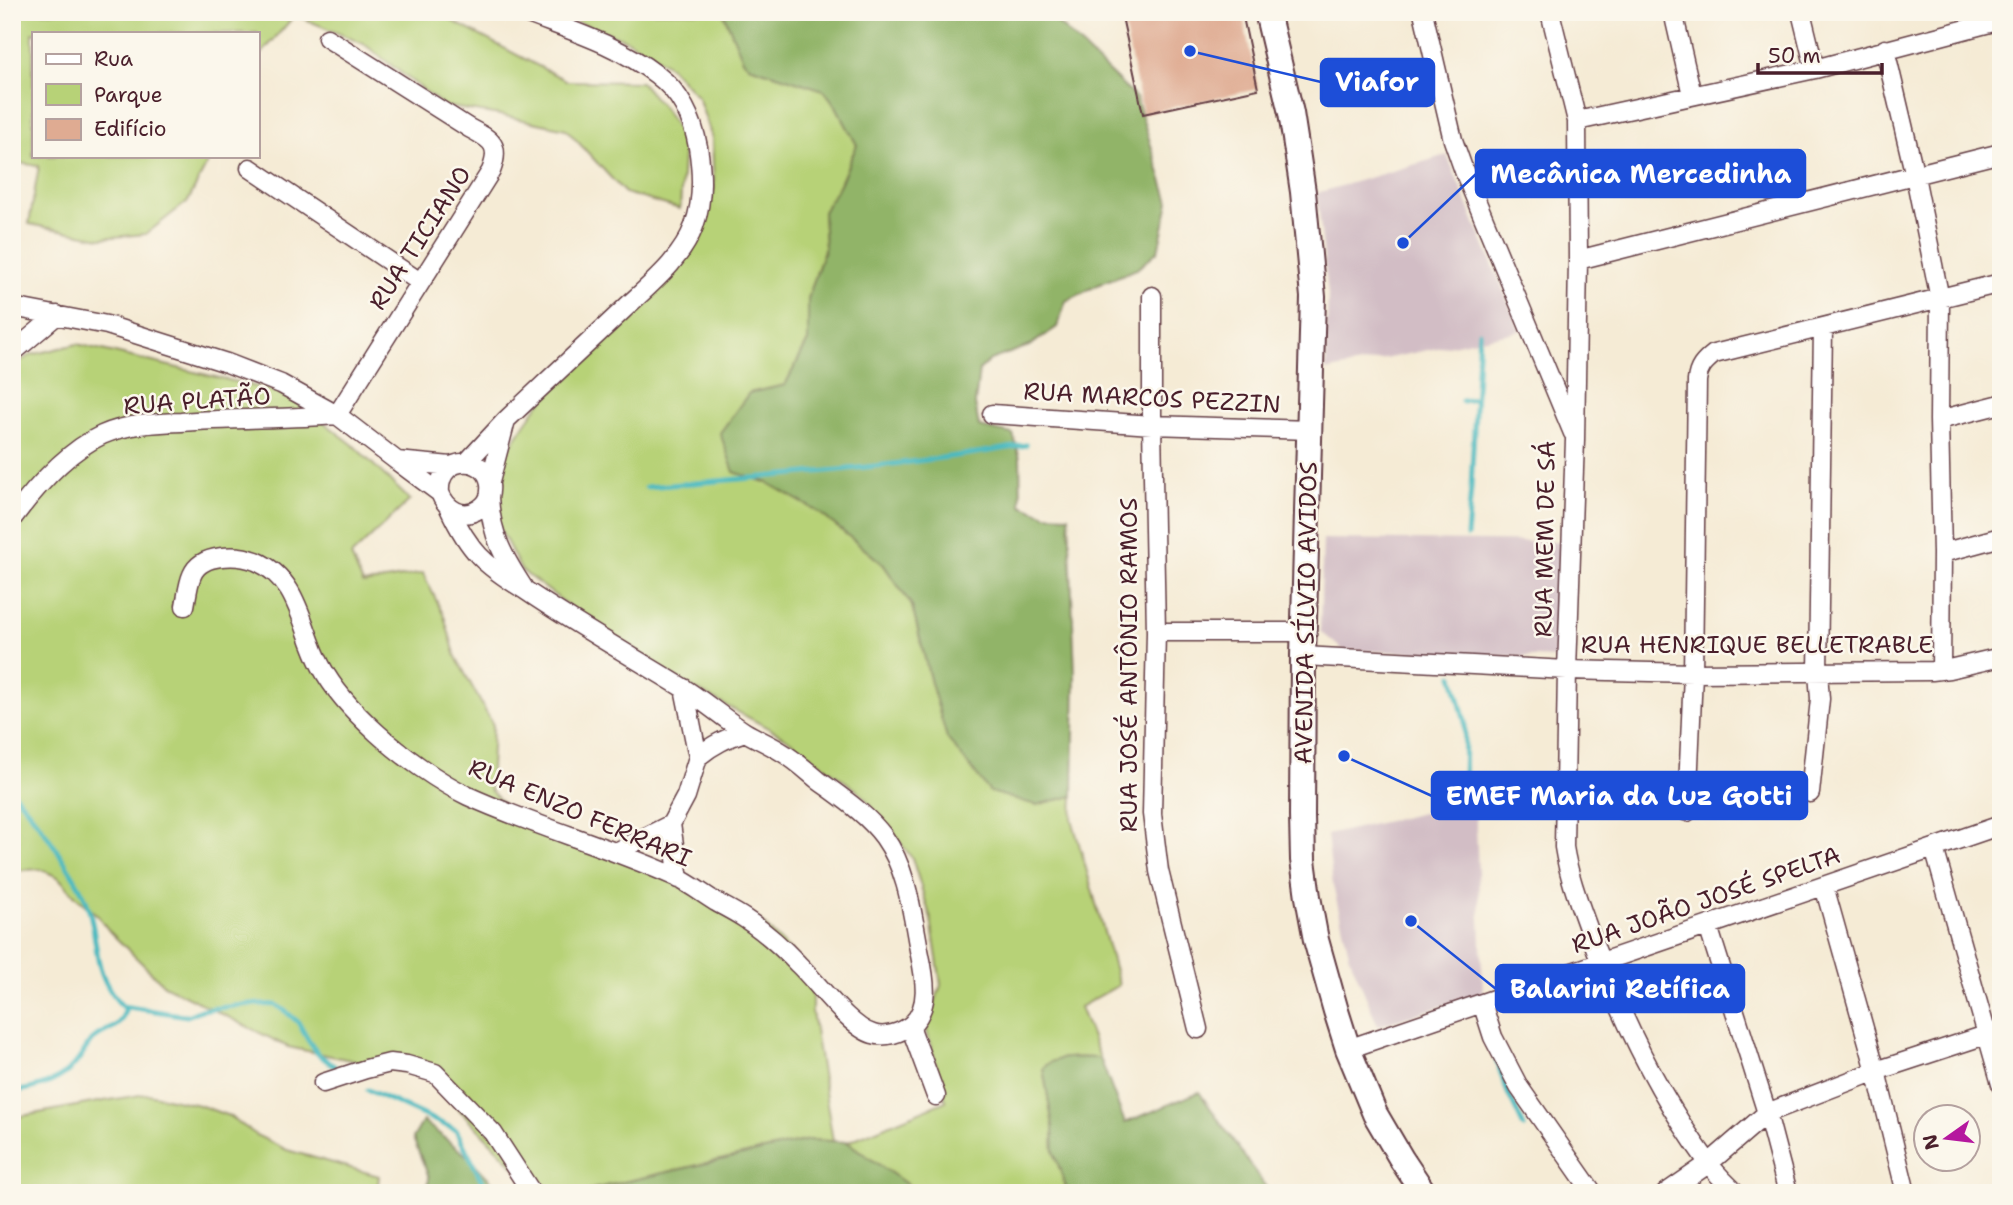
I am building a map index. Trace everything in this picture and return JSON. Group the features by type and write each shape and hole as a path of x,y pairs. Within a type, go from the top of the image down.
{"main road":[{"name":"AVENIDA SÍLVIO AVIDOS","path":"1267,12 1291,113 1303,192 1313,297 1303,644 1303,860 1316,940 1348,1049 1375,1114 1424,1193"}],"street":[{"path":"523,12 617,48 660,76 673,90 684,104 696,140 700,168 700,207 694,227 671,264 441,478 444,500 471,549 498,574 684,688 746,732 784,753 867,818 885,838 905,881 924,978 924,1002 919,1015 910,1026 936,1096"},
{"name":"RUA MEM DE SÁ","path":"1423,12 1453,140 1464,171 1576,440 1567,670 1564,847 1569,875 1609,986 1653,1076 1709,1164 1736,1193"},
{"path":"1550,12 1577,121 1576,440"},
{"path":"1673,12 1692,95"},
{"path":"1801,12 1815,69"},
{"path":"1577,121 1815,69 2001,20"},
{"name":"RUA TICIANO","path":"327,38 484,135 497,153 491,171 337,415"},
{"path":"1885,49 1940,299 1941,670"},
{"path":"1578,260 2001,153"},
{"path":"250,168 420,282"},
{"path":"1687,811 1693,673 1697,381 1702,364 1714,354 2001,283"},
{"name":"RUA JOSÉ ANTÔNIO RAMOS","path":"1152,296 1156,632 1152,814 1160,871 1198,1029"},
{"path":"12,307 107,325 227,363 281,384 337,415 397,461 456,512 471,513 485,504 506,420"},
{"path":"12,353 57,315"},
{"path":"1810,793 1820,699 1818,672 1823,328"},
{"path":"1939,420 2001,404"},
{"name":"RUA MARCOS PEZZIN","path":"992,414 1152,425 1310,430"},
{"name":"RUA PLATÃO","path":"12,519 45,479 81,448 102,435 120,429 139,424 337,415"},
{"path":"397,461 459,464 481,468 487,474 493,531 504,557 525,590"},
{"path":"1942,553 2001,537"},
{"name":"RUA ENZO FERRARI","path":"185,606 192,572 199,565 222,557 236,557 260,563 285,582 295,598 310,642 333,686 377,733 434,775 465,794 538,825 616,852 679,879 744,918 772,940 860,1028 875,1035 884,1035 910,1026"},
{"name":"RUA HENRIQUE BELLETRABLE","path":"1156,632 1567,670 1693,673 1941,670 2001,657"},
{"path":"616,852 671,824 687,796 698,757 684,688"},
{"path":"698,757 726,738 746,732"},
{"path":"671,824 679,879"},
{"name":"RUA JOÃO JOSÉ SPELTA","path":"1348,1049 2001,825"},
{"path":"1934,848 1994,1032 2001,1084"},
{"path":"1824,886 1877,1071 1906,1193"},
{"path":"1708,926 1767,1114 1788,1193"},
{"path":"1482,1003 1493,1037 1519,1087 1593,1193"},
{"path":"1666,1193 1709,1164 1767,1114 1877,1071 1994,1032"},
{"path":"323,1083 390,1063 435,1073 494,1133 532,1193"}],"shaded area":[{"path":"1447,155 1520,331 1326,371 1328,294 1317,193"},
{"path":"1323,539 1561,542 1559,658 1343,650 1320,631"},
{"path":"1475,801 1483,993 1378,1026 1350,958 1333,885 1327,835"}],"green space":[{"path":"12,12 443,12 454,22 567,81 641,82 666,111 684,141 680,209 625,193 566,129 444,106 364,44 295,15 259,57 259,32 32,32 32,158 210,158 188,201 146,234 101,238 29,224 39,166 12,162"},
{"path":"551,12 723,12 749,66 824,90 857,145 840,184 823,212 825,247 808,299 808,341 785,386 749,393 735,472 768,483 820,513 883,564 912,606 931,683 1036,805 1073,796 1072,819 1119,985 1080,1007 1100,1058 1062,1059 1043,1068 1053,1126 1054,1152 1068,1193 919,1193 847,1142 946,1101 926,1028 941,985 931,919 912,858 861,793 785,737 644,662 521,570 495,519 496,467 539,404 690,253 714,189 712,138 698,97 669,66 627,40"},
{"path":"723,12 1046,12 1136,98 1169,202 1158,251 1137,269 1066,301 1057,327 1029,346 990,360 979,370 975,404 979,427 1013,434 1020,458 1021,505 1046,515 1069,516 1075,675 1073,796 1036,805 990,792 947,738 912,606 883,564 820,513 768,483 734,472 720,433 749,393 785,385 808,341 808,299 825,247 823,212 840,184 857,145 824,90 749,66 743,60"},
{"path":"77,344 287,394 352,444 410,500 351,556 363,584 423,573 444,616 456,657 493,725 490,790 519,820 712,888 761,922 812,972 812,1012 833,1141 808,1140 584,1193 536,1193 532,1185 427,1076 288,1047 164,985 58,877 40,869 12,871 12,548 15,544 12,540 12,366 31,355"},
{"path":"1100,1058 1125,1123 1199,1092 1270,1193 1068,1193 1054,1152 1053,1126 1043,1068 1062,1059"},
{"path":"148,1094 199,1105 229,1116 258,1136 287,1150 379,1176 377,1193 12,1193 12,1118"},
{"path":"423,1121 466,1155 503,1193 428,1193 429,1177 413,1138"},
{"path":"809,1140 847,1142 919,1193 620,1193 593,1189"}],"building":[{"path":"1121,12 1242,12 1258,89 1143,114"}],"waterway":[{"path":"1467,536 1479,332"},
{"path":"1462,401 1475,399"},
{"path":"646,487 884,465 1026,445"},
{"path":"1453,676 1465,722 1464,796"},
{"path":"12,792 48,837 82,891 90,915 100,967 112,993 122,1006 187,1016 201,1010 251,1004 276,1005 298,1022 318,1054 334,1066"},
{"path":"12,1092 30,1089 63,1075 76,1063 92,1040 117,1025 126,1007"},
{"path":"1496,1059 1524,1127"},
{"path":"368,1090 456,1130 491,1193"}],"place":[{"name":"Viafor","path":"1190,51"},
{"name":"Mecânica Mercedinha","path":"1403,243"},
{"name":"EMEF Maria da Luz Gotti","path":"1344,756"},
{"name":"Balarini Retífica","path":"1411,921"}]}
